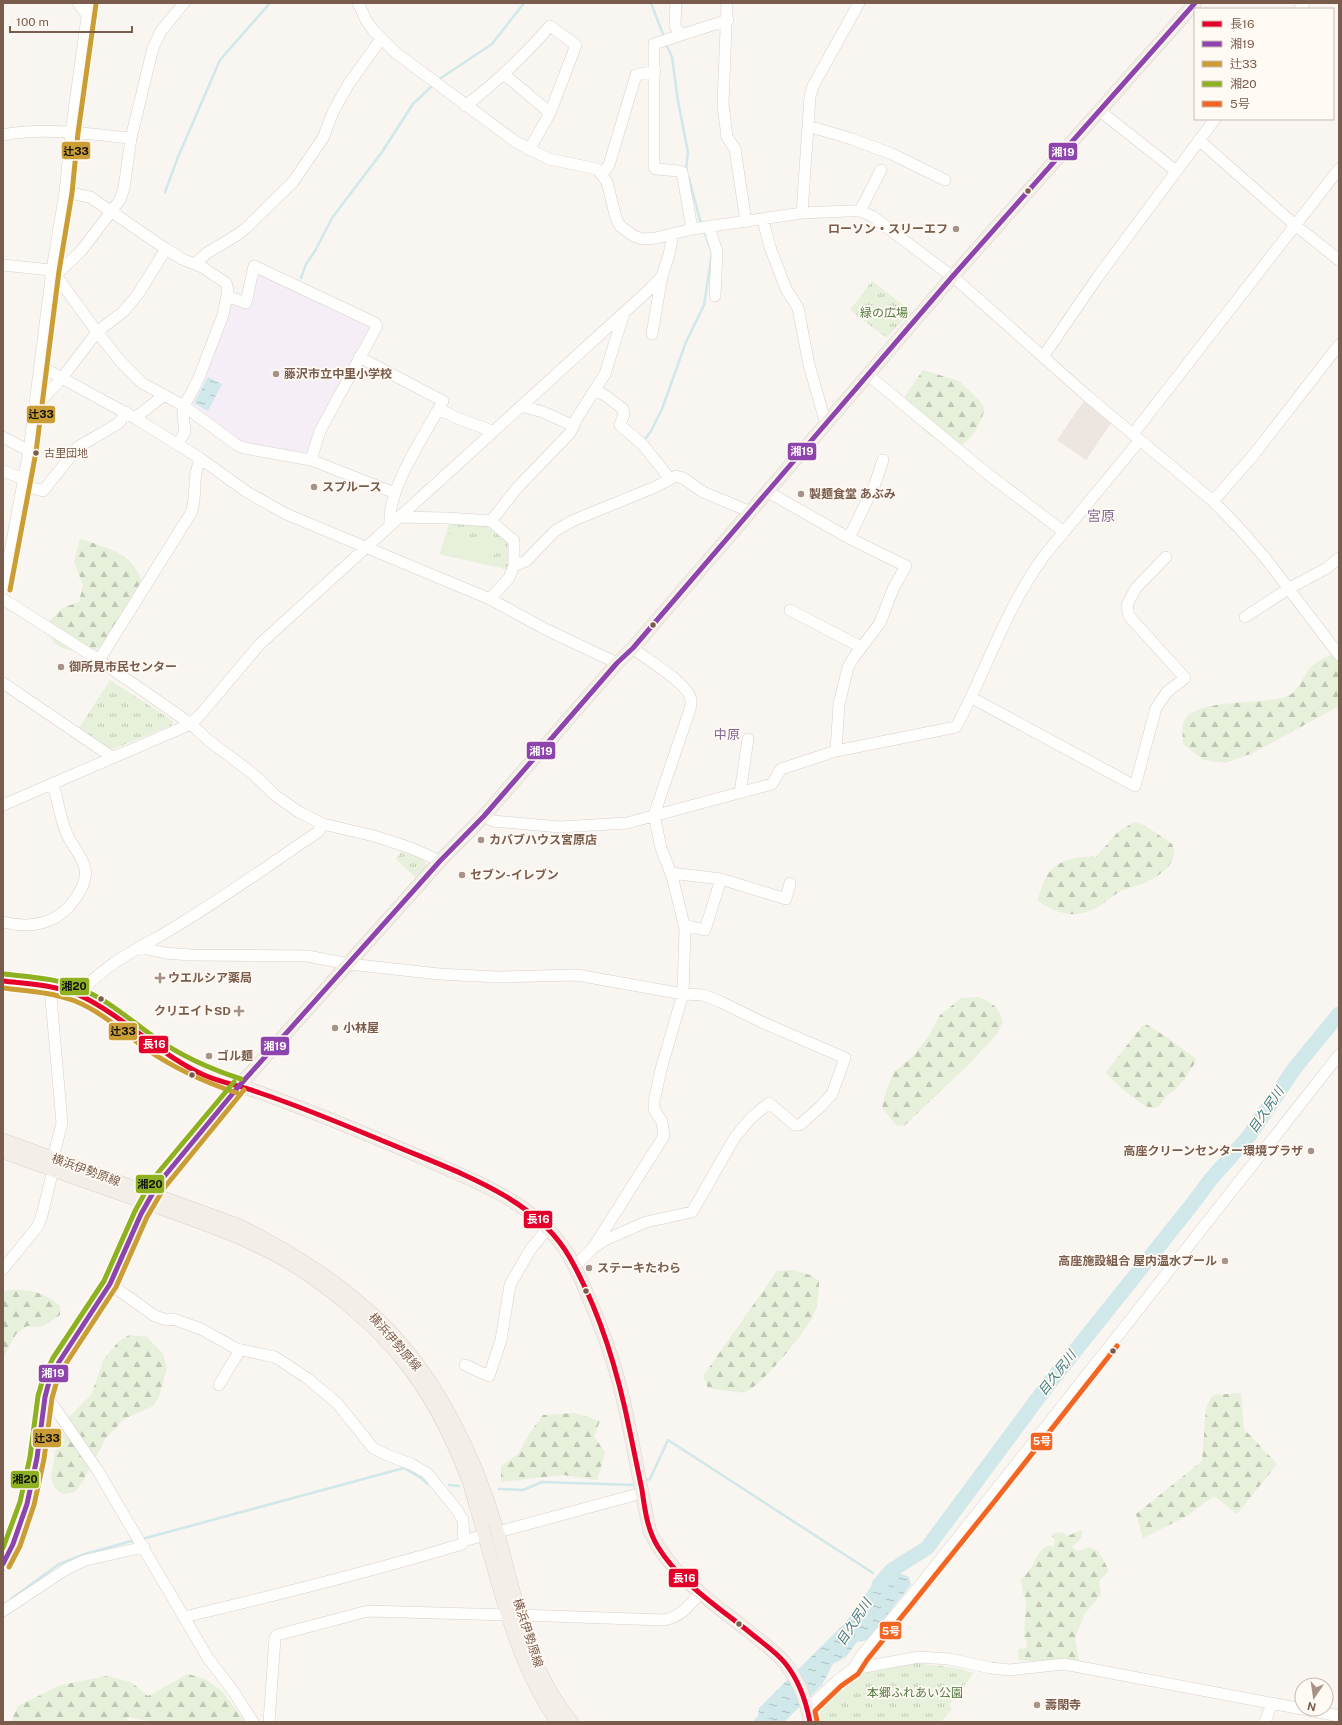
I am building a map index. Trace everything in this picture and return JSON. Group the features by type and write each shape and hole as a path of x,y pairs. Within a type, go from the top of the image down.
{"main road":[{"path":"3,1564 13,1544 27,1504 37,1458 45,1397 49,1382 59,1362 110,1284 150,1199 166,1172 238,1086 440,862 484,816 617,662 633,648 952,277 1195,3"},
{"path":"3,981 50,986 79,995 106,1010 149,1042 188,1067 206,1076 261,1093 308,1110 422,1156 483,1183 513,1200 538,1219 559,1241 574,1267 592,1304 616,1370 629,1424 650,1532 658,1548 671,1566 700,1593 768,1646 782,1660 791,1672 807,1707 810,1722"},
{"name":"横浜伊勢原線","path":"3,1140 53,1164 150,1199 238,1225 272,1241 305,1261 340,1286 383,1324 409,1353 437,1392 459,1433 477,1473 498,1532 528,1641 538,1667 566,1721"},
{"name":"横浜伊勢原線","path":"3,1152 53,1164"},
{"name":"横浜伊勢原線","path":"150,1199 267,1250 298,1268 334,1293 379,1334 401,1358 427,1395 449,1436 467,1475 508,1615 527,1671 548,1708 566,1721"}],"street":[{"path":"78,3 87,15"},
{"path":"3,588 29,451 52,270 65,192 70,132 89,3"},
{"path":"3,265 60,271 73,260 113,211 120,200 124,188 131,138 156,40 184,3"},
{"path":"358,3 366,20 381,39 396,53 465,106 529,150 549,159 592,168 602,174 607,182 616,218 620,226 626,232 643,238 802,213 848,210 860,211 872,216 952,277 1136,437 1213,501 1242,530 1339,655"},
{"path":"676,3 675,26 681,35"},
{"path":"727,3 728,20 723,104 727,136 735,149 746,222"},
{"path":"802,213 810,96 813,86 859,3"},
{"path":"715,296 717,252 702,228 682,172 654,168 654,44 728,20"},
{"path":"465,106 524,56 550,26 576,45 550,113 529,150"},
{"path":"195,264 207,253 237,235 293,182 323,138 333,112 348,85 381,39"},
{"path":"602,174 609,165 636,76 655,71"},
{"path":"504,74 550,113"},
{"path":"1100,111 1176,171"},
{"path":"1043,357 1097,278 1215,120"},
{"path":"808,126 852,139 892,154 945,180"},
{"path":"3,135 23,132 70,132 131,138"},
{"path":"1199,140 1295,225 1339,260"},
{"path":"484,816 494,821 560,827 627,823 654,814 772,784 781,769 836,751 956,728 972,698 1006,623 1031,573 1064,532 1295,225 1339,169"},
{"path":"860,211 881,170"},
{"path":"65,192 90,197 113,211 166,249 182,259 207,270 226,282 228,290 223,315 198,380 184,406 183,415 185,432 178,444"},
{"path":"763,220 770,247 786,289 798,308 809,365 826,424"},
{"path":"652,334 662,276 672,243 673,234"},
{"path":"35,407 62,378 97,332 124,311 138,294 166,249"},
{"path":"227,296 246,303 254,266 375,323 377,326 320,431 311,460"},
{"path":"52,270 97,332 121,362 142,383 163,396 184,406 244,448 311,460 395,493"},
{"path":"3,805 191,724 256,647 492,431 624,313 662,276"},
{"path":"491,521 517,488 537,466 557,448 574,426 605,374 624,313"},
{"path":"1213,501 1251,458 1339,345"},
{"path":"360,356 443,401 395,493 390,508 394,521"},
{"path":"40,366 130,415 178,444 247,492 272,507 308,524 490,599 545,629 617,662"},
{"path":"868,374 989,475 1064,532"},
{"path":"595,390 606,396 623,409 624,414 620,425 643,445 670,479"},
{"path":"4,473 43,491 78,447 163,396"},
{"path":"521,406 543,412 574,426"},
{"path":"439,409 457,418 492,431"},
{"path":"3,437 29,451"},
{"path":"99,660 191,513 195,500 195,472 201,459"},
{"path":"850,538 875,484 883,460"},
{"path":"514,566 526,561 555,532 572,521 676,476 683,478 703,492 751,512"},
{"path":"768,492 850,538 906,566 893,589 880,623 861,647 848,667 839,704 836,751"},
{"path":"394,521 447,518 491,521 514,541 514,566 508,578 490,599"},
{"path":"972,698 1135,786 1156,708 1167,692 1185,678 1130,616 1127,605 1136,588 1166,557"},
{"path":"1245,617 1288,589 1326,568 1339,558"},
{"path":"3,599 99,660 191,724 208,740 252,773 276,796 299,812 324,824 374,836 411,848 440,862"},
{"path":"790,610 861,647"},
{"path":"593,1248 664,1136 662,1122 654,1109 654,1102 661,1070 683,994 684,925 671,873 661,848 654,814 686,721 691,699 686,690 676,680 633,648"},
{"path":"3,683 112,757"},
{"path":"740,793 748,740"},
{"path":"3,922 17,926 29,926 54,919 71,904 84,881 85,869 66,833 53,784"},
{"path":"79,995 88,983 127,954 185,921 318,832 324,824"},
{"path":"671,873 721,879 786,899 790,883"},
{"path":"684,925 705,930 721,879"},
{"path":"139,947 191,955 307,956 349,964 439,974 490,976 577,975 683,994 703,995 844,1058 837,1082 828,1098 800,1125 795,1125 769,1103 751,1118 731,1143 692,1212 646,1222 605,1240 593,1248 574,1267"},
{"path":"3,1269 38,1226 44,1208 62,1123 50,986"},
{"path":"807,1707 853,1669 861,1656 1037,1438 1339,1055"},
{"path":"465,1365 489,1376 501,1340 510,1285 530,1250 547,1229"},
{"path":"110,1284 155,1316 167,1320 173,1319 201,1329 240,1350 275,1358 307,1378 337,1403 367,1438 373,1448 386,1455 411,1464 427,1473 457,1510 462,1520 464,1541"},
{"path":"219,1386 240,1350"},
{"path":"45,1397 55,1408 98,1471 142,1543 208,1658 233,1691 253,1722"},
{"path":"498,1532 641,1486"},
{"path":"184,1617 402,1562 462,1544 464,1541 484,1535"},
{"path":"3,1611 68,1568 86,1560 142,1543"},
{"path":"521,1615 663,1620 673,1618 686,1608 700,1593"},
{"path":"269,1722 275,1638 278,1635 368,1611 508,1615"},
{"path":"853,1669 919,1657 949,1658 991,1668 1009,1670 1064,1664 1294,1707"},
{"path":"1265,1722 1272,1703"}],"shaded area":[{"name":"藤沢市立中里小学校","path":"257,273 373,324 310,455 244,446 191,406 191,401 230,304 234,302 248,308"},
{"path":"1084,401 1111,423 1086,460 1057,440"}],"green space":[{"name":"緑の広場","path":"872,281 911,311 887,338 850,310"},
{"path":"923,370 959,381 978,399 985,408 972,436 958,447 929,435 919,424 905,396"},
{"path":"450,521 488,525 511,542 510,568 506,569 440,554"},
{"path":"446,533 496,545 492,566 440,554"},
{"path":"80,539 112,550 129,561 136,569 141,579 144,591 109,642 96,649 78,652 62,648 54,643 45,626 62,608 79,602 83,585 74,562"},
{"path":"1339,651 1339,706 1253,753 1225,763 1204,760 1183,744 1183,725 1188,716 1199,709 1214,705 1280,699 1290,695 1298,687 1313,665"},
{"path":"110,680 173,721 172,725 111,750 79,728"},
{"path":"1134,822 1144,825 1172,844 1174,852 1173,858 1171,863 1163,872 1143,884 1119,892 1092,910 1077,914 1067,914 1061,912 1050,908 1037,900 1045,880 1052,869 1063,862 1076,858 1096,857 1118,832"},
{"path":"401,852 423,859 426,869 417,879 396,859"},
{"path":"978,997 991,1003 999,1012 1003,1022 997,1034 969,1064 904,1126 896,1125 882,1108 886,1092 894,1072 911,1058 927,1039 940,1015 961,998"},
{"path":"1146,1024 1196,1059 1195,1063 1181,1084 1167,1095 1163,1102 1155,1108 1148,1107 1135,1099 1120,1087 1106,1072 1142,1026"},
{"path":"793,1270 810,1275 819,1281 815,1312 804,1330 772,1369 752,1388 742,1392 708,1388 703,1376 777,1271"},
{"path":"11,1290 32,1291 49,1298 60,1306 60,1315 41,1327 27,1326 16,1334 3,1358 3,1292"},
{"path":"129,1335 147,1337 163,1354 167,1368 159,1396 153,1406 124,1419 106,1438 83,1481 75,1492 64,1494 55,1489 51,1477 56,1447 64,1422 91,1395 104,1359 119,1341"},
{"path":"1241,1393 1244,1429 1277,1464 1237,1514 1214,1496 1185,1517 1143,1538 1136,1514 1202,1461 1206,1407 1213,1395"},
{"path":"575,1413 600,1421 594,1436 605,1453 597,1480 563,1475 501,1482 501,1466 518,1454 529,1434 543,1415"},
{"path":"1082,1530 1082,1538 1072,1547 1078,1551 1089,1547 1099,1552 1109,1571 1099,1581 1101,1594 1084,1615 1075,1638 1079,1660 1073,1665 1019,1660 1018,1649 1026,1648 1027,1643 1024,1637 1026,1601 1021,1579 1029,1572 1038,1555 1046,1546 1054,1546 1055,1541 1052,1536 1055,1533 1062,1532 1067,1536"},
{"name":"本郷ふれあい公園","path":"917,1663 956,1668 974,1673 949,1705 952,1709 941,1722 816,1722 816,1711 820,1706 857,1676 866,1672"},
{"path":"188,1674 205,1679 222,1691 245,1722 154,1722 128,1717 126,1722 11,1722 18,1706 61,1685 107,1676 131,1682 148,1696"}],"water":[{"path":"208,377 222,384 208,411 194,403"},
{"path":"883,1570 892,1570 909,1577 911,1585 867,1640 857,1642 846,1657 833,1664 822,1685 784,1722 752,1722 758,1716 759,1708 845,1623"}],"waterway":[{"path":"165,192 178,157 220,60 270,3"},
{"path":"438,80 492,44 524,3"},
{"path":"651,3 664,37"},
{"path":"666,44 672,57 678,101 688,152 686,170"},
{"path":"301,278 306,264 315,251 332,218 382,152 413,104 433,85"},
{"path":"689,178 701,224"},
{"path":"643,442 651,431 662,409 686,342 704,305 712,253 704,230"},
{"name":"目久尻川","path":"879,1585 892,1570 927,1548 1047,1386 1211,1179 1249,1136 1294,1069 1339,1014"},
{"path":"646,1480 650,1479 668,1440 873,1573"},
{"path":"142,1539 404,1468 428,1484"},
{"path":"499,1489 523,1490 542,1482 634,1485"},
{"path":"449,1485 459,1486"},
{"path":"11,1599 59,1564 85,1554 135,1540"}],"transit line":[{"name":"湘19","path":"3,1564 13,1544 27,1504 37,1458 45,1397 49,1382 59,1362 110,1284 141,1214 158,1184 239,1086 440,861 484,816 617,663 633,648 952,277 1195,3"},
{"name":"辻33","path":"10,590 36,452 59,271 72,193 78,133 96,4"},
{"name":"湘20","path":"4,974 53,980 72,985 110,1005 154,1037 185,1056 218,1071 241,1079"},
{"name":"長16","path":"3,981 51,987 79,995 111,1013 171,1057 204,1075 294,1105 442,1165 492,1188 537,1218 555,1237 570,1258 581,1278 607,1342 620,1387 647,1519 654,1540 667,1560 689,1584 770,1648 785,1663 790,1669 801,1691 810,1722"},
{"name":"辻33","path":"3,988 48,994 75,1001 94,1011 146,1049 167,1062 201,1079 237,1093"},
{"name":"湘20","path":"3,1548 20,1502 30,1457 38,1396 43,1379 53,1358 104,1281 135,1211 152,1180 234,1082"},
{"name":"辻33","path":"9,1567 20,1546 34,1505 44,1459 52,1398 56,1384 65,1365 116,1287 147,1217 164,1188 244,1090"},
{"name":"5号","path":"817,1721 815,1711 841,1686 858,1674 867,1660 1117,1346"}],"place":[{"name":"ローソン・スリーエフ","path":"956,229"},
{"name":"藤沢市立中里小学校","path":"276,374"},
{"name":"古里団地","path":"36,453"},
{"name":"スプルース","path":"314,487"},
{"name":"製麺食堂 あぶみ","path":"801,494"},
{"name":"御所見市民センター","path":"61,667"},
{"name":"カバブハウス宮原店","path":"481,840"},
{"name":"セブン-イレブン","path":"462,875"},
{"name":"ウエルシア薬局","path":"160,978"},
{"name":"クリエイトSD","path":"239,1011"},
{"name":"小林屋","path":"335,1028"},
{"name":"ゴル麺","path":"209,1056"},
{"name":"高座クリーンセンター環境プラザ","path":"1311,1151"},
{"name":"高座施設組合 屋内温水プール","path":"1225,1261"},
{"name":"ステーキたわら","path":"589,1268"},
{"name":"壽閑寺","path":"1037,1705"}],"district":[{"name":"宮原","path":"1101,516"},
{"name":"中原","path":"727,734"}]}
